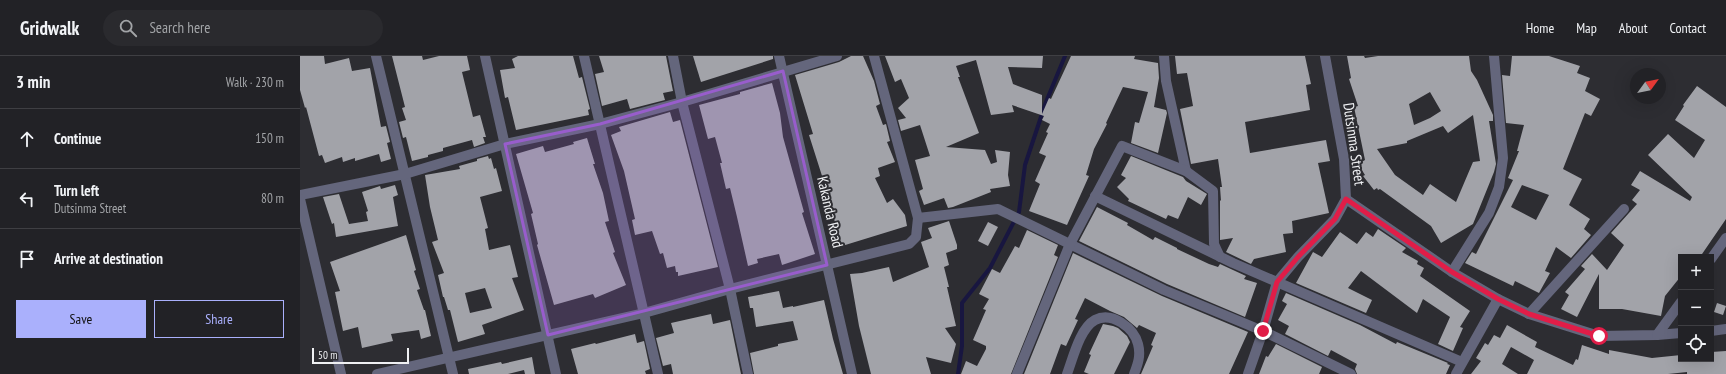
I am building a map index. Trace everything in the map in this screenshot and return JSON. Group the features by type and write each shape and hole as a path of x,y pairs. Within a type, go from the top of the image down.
{"street":[{"path":"376,56 453,374"},
{"path":"485,56 556,374"},
{"path":"584,56 658,374"},
{"path":"673,56 682,102 730,289 748,374"},
{"name":"Kakanda Road","path":"779,56 852,374"},
{"path":"300,195 405,174 505,144 600,124 682,102 837,56"},
{"path":"377,374 644,313 730,289 827,266 908,244 916,237 918,218 874,56"},
{"path":"1164,56 1166,81 1186,171"},
{"name":"Dutsinma Street","path":"1248,374 1263,331 1277,282 1298,257 1335,219 1346,199 1344,159 1325,56"},
{"path":"1452,272 1489,213 1499,187 1502,158 1494,56"},
{"path":"1017,374 1070,244 1122,146 1186,171 1213,190 1214,244 1220,257"},
{"path":"1095,196 1220,257 1462,362"},
{"path":"300,199 341,374"},
{"path":"1346,199 1452,272 1498,299 1529,314 1599,336 1678,333"},
{"path":"918,218 998,209 1004,211 1164,290 1263,331 1351,374"},
{"path":"1529,314 1624,210"},
{"path":"1714,255 1726,238"},
{"path":"1456,374 1498,299"},
{"path":"1657,335 1678,306"},
{"path":"1068,374 1083,332 1095,320 1106,317 1122,322 1138,343 1139,360 1134,374"},
{"path":"1714,331 1726,330"}],"highlighted area":[{"path":"783,71 827,265 548,335 505,144 600,124"}],"building":[{"path":"300,56 324,56 325,64 349,58 352,71 370,68 381,127 386,126 390,142 387,143 391,159 381,162 379,154 355,161 355,158 343,162 342,157 325,163 322,155 319,156 300,90"},
{"path":"392,56 422,56 423,60 439,56 467,56 470,70 462,72 473,117 480,115 486,137 483,137 485,143 474,147 472,140 443,148 443,151 412,161 406,137 403,138 399,122 406,120 402,108 405,107"},
{"path":"518,56 573,56 579,78 582,77 590,109 588,110 589,115 516,130 508,97 505,98 500,70 515,68 512,59"},
{"path":"599,56 666,56 673,91 663,93 665,100 630,109 627,99 602,106 595,74 604,72"},
{"path":"693,56 773,56 773,59 701,82"},
{"path":"851,56 863,56 874,81 880,104 876,106 883,125 886,124 890,141 887,142 895,162 878,168 880,176 875,178 887,203 893,199 905,215 907,226 842,246 829,202 830,201 809,135 813,134 795,75 839,62"},
{"path":"885,56 1043,56 1042,68 1008,67 1013,84 1042,95 1042,114 1049,98 1051,99 1071,56 1135,56 1134,59 1158,63 1159,78 1154,107 1166,110 1167,113 1158,153 1131,143 1135,122 1139,123 1148,92 1123,87 1094,149 1086,175 1089,176 1067,225 1029,211 1040,184 1035,181 1046,156 1039,153 1048,133 1046,132 1050,124 1042,120 1044,116 1012,105 1014,112 991,115 976,60 956,66 960,77 958,77 979,133 946,147 985,150 991,164 997,162 995,150 1010,152 1008,175 1010,186 990,189 991,192 953,207 948,208 944,198 924,205 919,191 923,189 915,160 930,156 920,125 901,131 898,120 906,118 898,108 909,98 901,79 895,82"},
{"path":"1175,56 1305,56 1311,84 1306,85 1310,110 1245,122 1250,153 1326,140 1330,161 1318,163 1329,213 1292,221 1293,233 1283,234 1286,252 1254,259 1251,264 1226,252 1233,238 1220,240 1220,187 1222,187 1218,159 1191,164 1180,109 1193,106 1187,73 1177,74"},
{"path":"1347,56 1364,56 1365,58 1378,56 1469,56 1471,71 1477,80 1493,115 1493,121 1489,121 1496,164 1473,224 1441,243 1431,226 1380,189 1378,190 1377,188 1374,190 1363,176 1365,175 1358,164 1365,160 1354,107 1358,106 1349,79 1351,78","holes":["1430,92 1441,111 1414,125 1409,104","1473,115 1480,161 1473,162 1456,202 1430,184 1423,195 1395,175 1377,149 1407,143 1407,141 1443,126 1448,133"]},
{"path":"1512,56 1549,56 1580,66 1577,73 1590,78 1585,91 1600,99 1591,116 1585,113 1563,169 1582,179 1569,205 1590,219 1584,229 1591,235 1571,258 1556,247 1545,271 1550,273 1539,293 1515,281 1513,286 1465,263 1472,252 1476,254 1513,180 1508,178 1519,151 1517,151 1524,125 1506,123 1502,75 1510,76","holes":["1522,185 1549,195 1536,220 1511,207"]},
{"path":"772,83 780,113 783,137 804,212 802,213 815,254 782,265 779,254 757,259 758,263 748,266 730,188 726,189 720,163 722,163 715,137 708,139 699,105 740,94 740,92"},
{"path":"1697,86 1726,107 1726,219 1702,254 1678,254 1678,280 1665,296 1661,316 1622,309 1599,309 1599,274 1577,317 1561,309 1569,295 1565,292 1585,269 1581,266 1592,254 1607,270 1624,245 1611,233 1637,204 1632,200 1640,190 1631,185 1640,171 1690,201 1692,197 1648,155 1668,134 1694,158 1705,140 1675,120 1684,106 1683,105"},
{"path":"670,112 673,122 680,120 718,267 678,276 675,266 667,268 663,253 660,254 652,231 635,235 632,220 635,219 624,171 611,135 621,131 619,127"},
{"path":"587,138 595,164 593,164 603,193 609,221 605,222 615,252 613,253 626,285 595,298 593,294 554,305 537,245 531,214 533,213 516,154 543,146 545,152 574,144 573,142"},
{"path":"488,156 489,159 491,158 494,169 496,168 502,191 480,197 488,228 485,229 489,250 510,245 518,277 512,278 524,310 482,325 485,334 458,342 450,310 448,310 443,297 438,275 444,273 432,242 438,240 430,207 425,175 460,169 459,166 477,161 477,159","holes":["485,288 492,308 470,313 465,293"]},
{"path":"1131,156 1183,177 1186,181 1207,194 1201,205 1188,197 1178,219 1168,215 1166,219 1128,201 1129,199 1117,187 1126,178 1121,175"},
{"path":"395,185 398,195 393,197 398,226 336,237 334,223 332,224 323,197 339,194 349,224 368,221 366,212 368,211 362,192 380,186 381,189"},
{"path":"1097,207 1128,223 1127,225 1153,240 1155,237 1209,264 1218,267 1220,264 1246,276 1244,279 1257,283 1245,317 1167,284 1079,241"},
{"path":"949,221 957,245 957,249 946,253 949,265 944,267 956,326 945,328 956,344 951,363 926,357 931,374 871,374 859,326 850,274 889,267 893,282 929,267 921,242 932,238 928,228"},
{"path":"988,222 998,227 988,246 978,241"},
{"path":"1378,229 1406,248 1402,252 1418,261 1417,264 1424,268 1420,276 1470,311 1460,327 1463,328 1453,351 1438,344 1450,317 1423,299 1417,313 1361,271 1348,288 1372,300 1366,313 1296,283 1313,252 1322,257 1340,232 1357,244 1366,232 1373,237"},
{"path":"1027,230 1058,245 1054,255 1058,257 1011,374 961,374 966,361 977,366 986,349 986,346 973,340 986,310 983,309 989,299 979,294 992,269 1000,273 1015,246 1019,248"},
{"path":"406,235 416,270 414,271 420,289 417,290 425,310 431,336 421,339 419,330 391,334 393,341 362,348 358,327 343,331 335,292 340,291 330,262"},
{"path":"1073,253 1162,296 1248,332 1229,374 1141,374 1153,346 1151,345 1156,333 1139,325 1137,328 1124,317 1085,298 1075,319 1078,320 1066,346 1061,344 1050,374 1024,374"},
{"path":"779,291 783,308 824,300 843,374 754,374 750,353 778,346 778,344 798,340 793,321 756,327 753,308 750,308 748,297"},
{"path":"1286,293 1360,325 1396,344 1397,342 1448,363 1447,364 1450,365 1446,374 1357,374 1355,369 1357,364 1331,350 1328,356 1285,334 1289,326 1278,320 1287,304 1282,301"},
{"path":"1717,303 1726,306 1723,315 1714,312"},
{"path":"711,314 713,324 730,320 741,374 673,374 671,364 663,366 656,338 674,333 671,323"},
{"path":"1103,324 1118,328 1127,336 1130,342 1114,374 1089,374 1084,372 1091,355 1089,354"},
{"path":"1507,325 1537,342 1535,347 1573,365 1576,359 1578,360 1582,345 1609,354 1609,350 1652,358 1678,355 1678,362 1714,362 1714,352 1726,351 1726,374 1687,374 1687,372 1668,374 1527,374 1534,360 1511,347 1502,364 1518,374 1471,374 1481,361 1476,358 1485,343 1488,345 1494,335 1500,338"},
{"path":"635,334 637,343 644,341 650,369 645,371 646,374 578,374 571,349"},
{"path":"1276,344 1322,367 1319,374 1259,374 1266,356 1268,357"},
{"path":"532,357 535,374 525,374 524,370 508,374 469,374 468,369 501,362 502,364"}],"waterway":[{"path":"958,374 962,346 962,303 990,268 1019,212 1025,165 1046,102 1065,56"}],"route":[{"path":"1263,331 1277,282 1298,257 1335,219 1346,199 1452,272 1498,299 1529,314 1599,336"}]}
